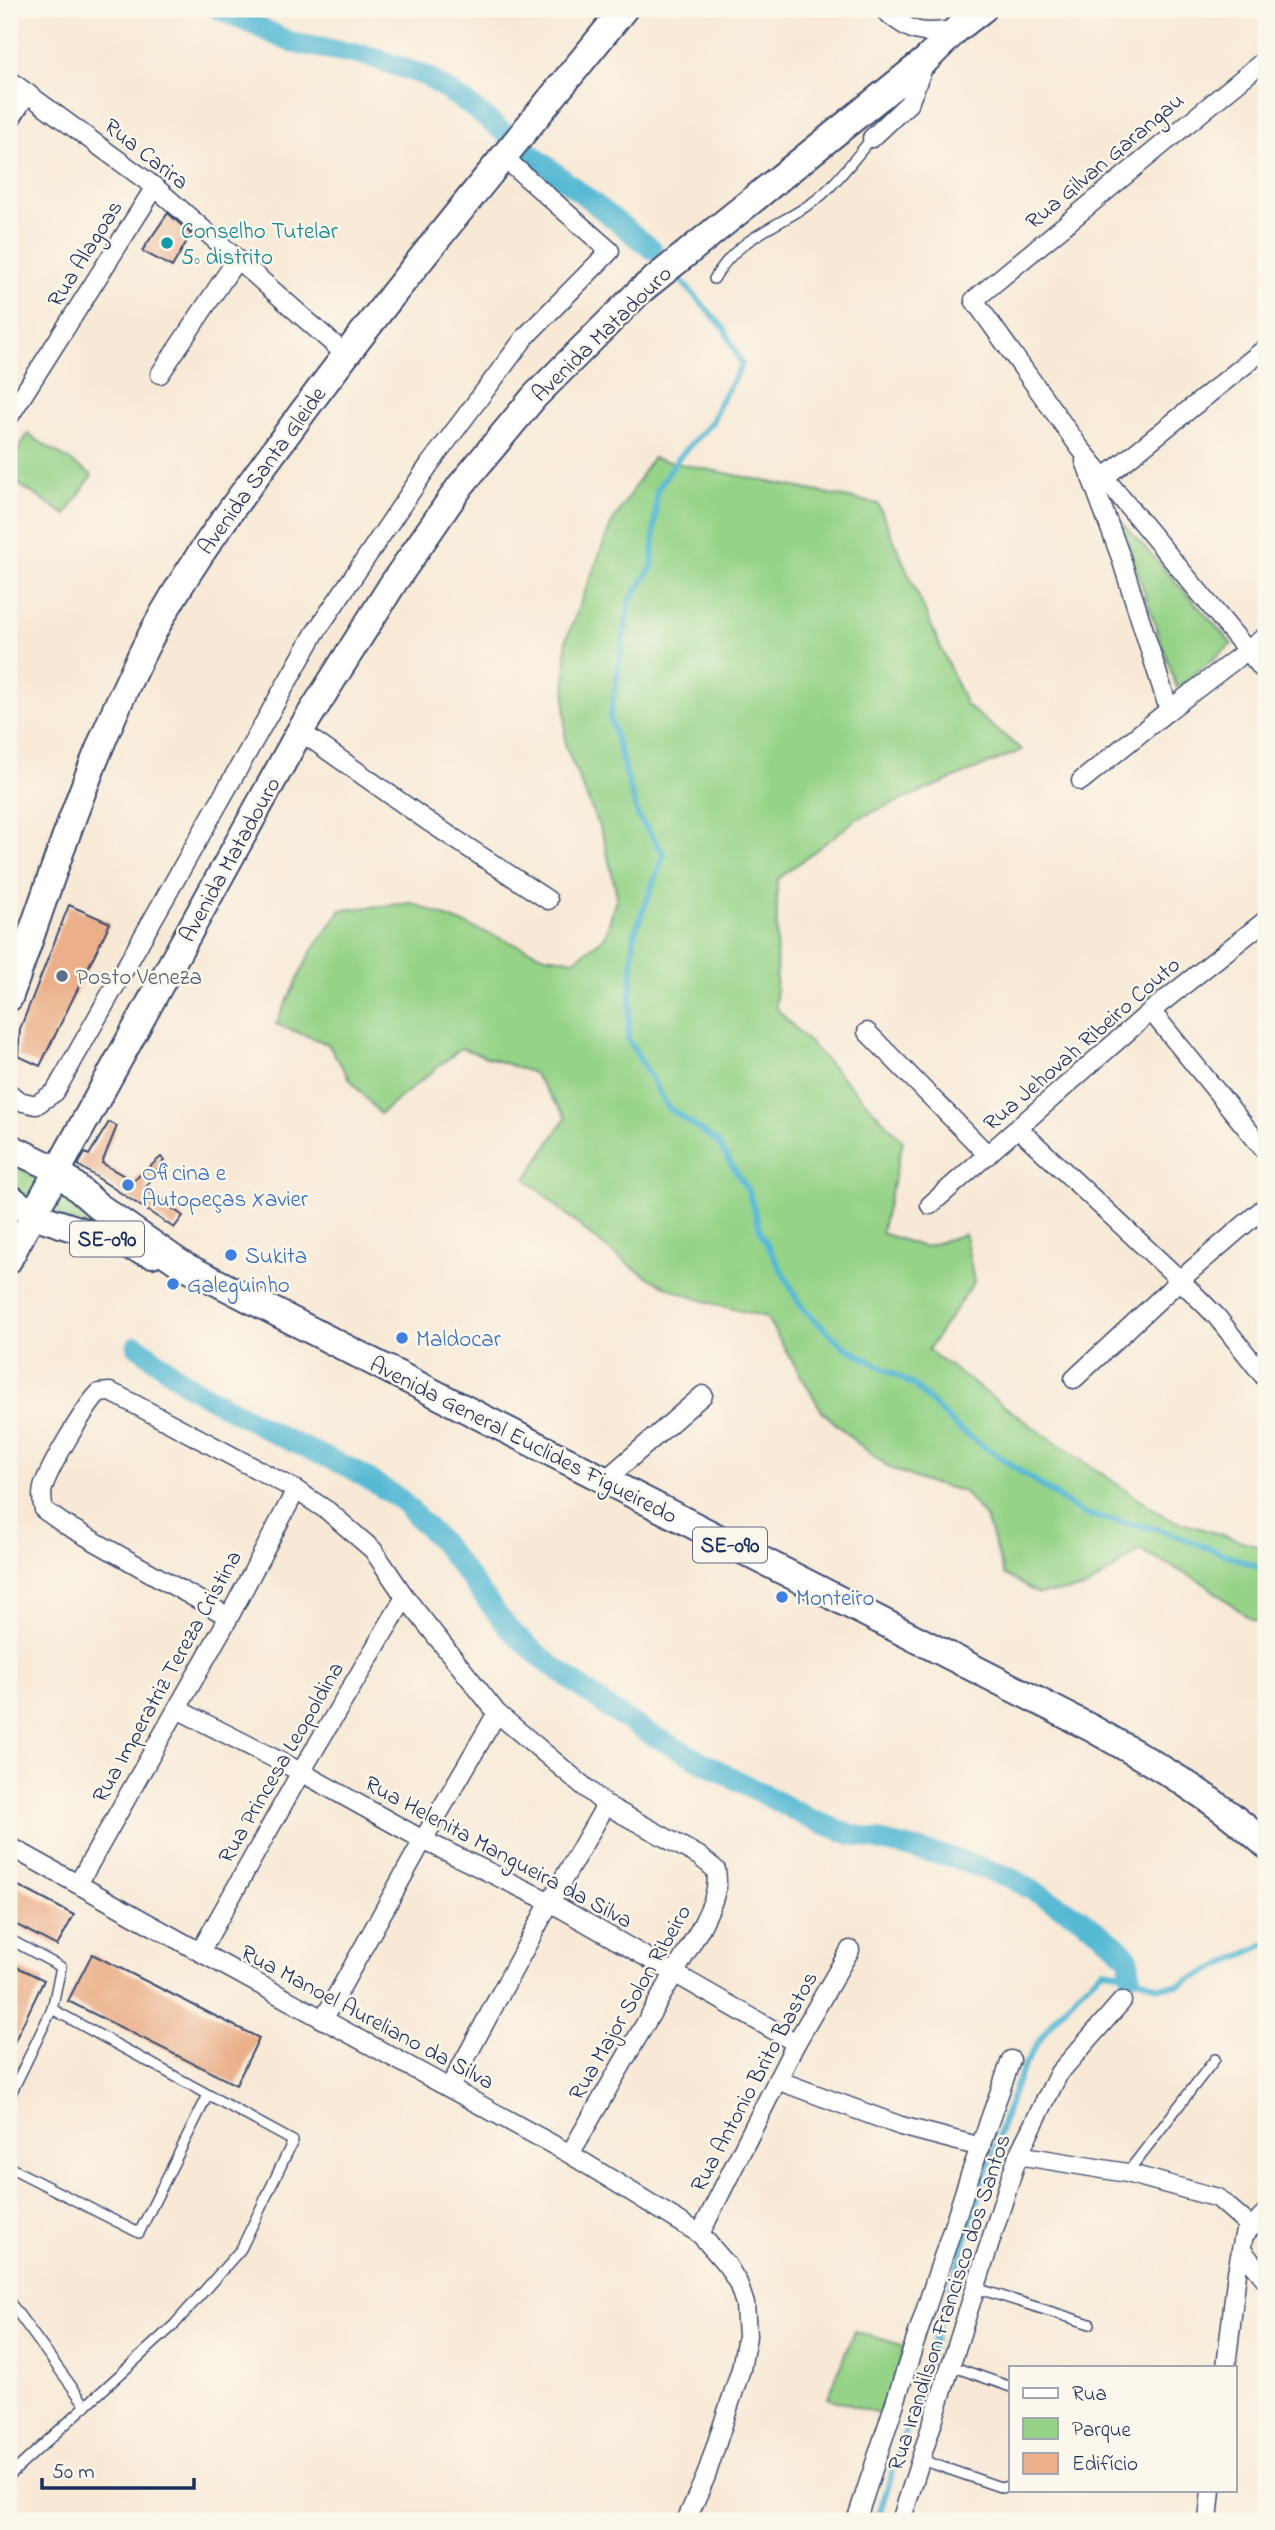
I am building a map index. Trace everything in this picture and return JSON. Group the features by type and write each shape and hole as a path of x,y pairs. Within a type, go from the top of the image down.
{"main road":[{"name":"Avenida Santa Gleide","path":"9,998 83,792 125,688 162,616 208,542 345,354 624,9"},
{"name":"Avenida Matadouro","path":"33,1215 300,731 401,571 461,485 535,396 640,291 927,59 957,29 983,9"},
{"name":"SE-090","path":"9,1147 57,1170"},
{"name":"Avenida General Euclides Figueiredo","path":"57,1170 98,1206 181,1264 1091,1728 1154,1763 1214,1802 1266,1844"},
{"name":"SE-090","path":"9,1197 33,1215"},
{"name":"Avenida General Euclides Figueiredo","path":"33,1215 181,1264"},
{"path":"9,1261 33,1215"}],"street":[{"path":"883,9 904,26 927,34 957,29"},
{"path":"872,138 909,103 927,59"},
{"name":"Rua Gilvan Garangau","path":"1080,448 974,300 1266,59"},
{"name":"Rua Carira","path":"9,80 155,187 345,354"},
{"path":"9,122 27,93"},
{"path":"9,1093 19,1101 36,1105 55,1091 315,633 429,465 526,336 610,251 504,155"},
{"name":"Rua Alagoas","path":"9,417 155,187"},
{"path":"160,374 237,260"},
{"path":"1105,477 1266,348"},
{"path":"1080,448 1266,673"},
{"path":"1080,448 1120,555 1169,710"},
{"path":"1081,781 1266,636"},
{"path":"300,731 435,827 548,901"},
{"name":"Rua Jehovah Ribeiro Couto","path":"930,1205 1151,1011 1266,920"},
{"path":"1151,1011 1266,1152"},
{"path":"867,1032 988,1155"},
{"path":"1019,1129 1217,1317 1266,1379"},
{"path":"1073,1380 1180,1280 1266,1206"},
{"path":"229,1617 47,1513 42,1503 45,1481 99,1393 110,1392 296,1490 328,1511 373,1550 405,1597 497,1713 606,1805 550,1902 450,2088"},
{"path":"604,1481 704,1395"},
{"name":"Rua Imperatriz Tereza Cristina","path":"78,1884 229,1617 296,1490"},
{"name":"Rua Princesa Leopoldina","path":"200,1952 301,1772 405,1597"},
{"name":"Rua Helenita Mangueira da Silva","path":"177,1709 301,1772 423,1840 550,1902 796,2043"},
{"path":"323,2020 497,1713"},
{"name":"Rua Major Solon Ribeiro","path":"570,2154 711,1907 717,1881 716,1870 699,1856 606,1805"},
{"name":"Rua Manoel Aureliano da Silva","path":"9,1846 570,2154 701,2234 738,2283 745,2304 747,2336 741,2369 706,2476 686,2521"},
{"name":"Rua Antonio Brito Bastos","path":"701,2234 796,2043 850,1950"},
{"name":"Rua Irandilson Francisco dos Santos","path":"901,2521 1018,2155 1059,2073 1122,2001"},
{"name":"Rua Irandilson Francisco dos Santos","path":"856,2521 1011,2060"},
{"path":"777,2080 901,2126 981,2147"},
{"path":"1018,2155 1126,2173 1218,2198 1250,2226"},
{"path":"1226,2366 1244,2235 1266,2211"},
{"path":"1241,2249 1266,2280"},
{"path":"1208,2521 1211,2492"}],"lane":[{"path":"714,279 723,263 761,231 818,199 872,138"},
{"path":"9,1939 61,1967 52,2009 9,2098"},
{"path":"9,2476 174,2325 241,2249 293,2141 52,2009"},
{"path":"1126,2173 1215,2059"},
{"path":"9,2167 139,2233 208,2095"},
{"path":"976,2288 1090,2324"},
{"path":"9,2301 86,2406"},
{"path":"951,2366 1009,2386"},
{"path":"922,2459 1003,2488 1009,2485"}],"green space":[{"path":"28,434 92,475 66,515 9,478 9,464"},
{"path":"652,458 878,504 966,705 1022,750 858,818 777,880 776,1008 903,1141 881,1233 924,1247 965,1234 974,1282 928,1350 1043,1434 1169,1519 1266,1548 1266,1623 1252,1620 1202,1582 1140,1550 1083,1589 1038,1594 1004,1574 986,1518 963,1491 925,1482 890,1468 857,1443 822,1411 766,1317 694,1298 653,1280 603,1245 526,1179 566,1117 533,1073 461,1048 380,1114 351,1081 328,1044 276,1024 311,952 341,910 412,903 545,956 574,960 605,937 617,895 603,836 565,745 566,640 611,525"},
{"path":"1119,519 1232,644 1177,688"},
{"path":"9,1162 43,1182 32,1202 9,1185"},
{"path":"66,1183 148,1249 50,1213"},
{"path":"854,2331 905,2346 882,2415 828,2398"}],"building":[{"name":"Conselho Tutelar 5º distrito","path":"168,213 191,234 172,267 142,251"},
{"name":"Posto Veneza","path":"69,905 110,923 40,1066 18,1056 20,1029"},
{"name":"Oficina e Autopeças Xavier","path":"109,1122 117,1126 102,1163 133,1181 161,1157 164,1160 145,1189 183,1216 174,1228 78,1165 85,1153 89,1155"},
{"path":"9,1881 74,1915 57,1946 9,1921"},
{"path":"92,1954 259,2038 236,2085 68,2001"},
{"path":"9,1963 44,1980 9,2053"}],"waterway":[{"path":"219,9 293,43 368,56 426,76 469,105 652,249"},
{"path":"652,249 665,263"},
{"path":"672,271 724,328 742,365 721,400 712,422 678,458 657,490 652,567 630,600 610,717 638,816 664,854 634,935 628,1039 668,1107 717,1142 748,1190 761,1233 802,1308 843,1346 915,1386 957,1428 1083,1514 1161,1530 1266,1570"},
{"path":"137,1346 189,1386 277,1435 352,1469 400,1499 442,1543 510,1630 611,1710 646,1732 808,1818 850,1834 953,1858 1011,1878 1082,1919 1115,1944 1129,1959 1130,1974"},
{"path":"877,2521 1007,2109 1023,2068 1041,2038 1070,2001 1103,1970 1130,1974 1158,1987 1179,1985 1266,1944"}],"place":[{"name":"Conselho Tutelar 5º distrito","path":"167,243"},
{"name":"Posto Veneza","path":"62,976"},
{"name":"Oficina e Autopeças Xavier","path":"128,1185"},
{"name":"Sukita","path":"231,1255"},
{"name":"Galeguinho","path":"173,1284"},
{"name":"Maldocar","path":"402,1338"},
{"name":"Monteiro","path":"782,1597"}]}
